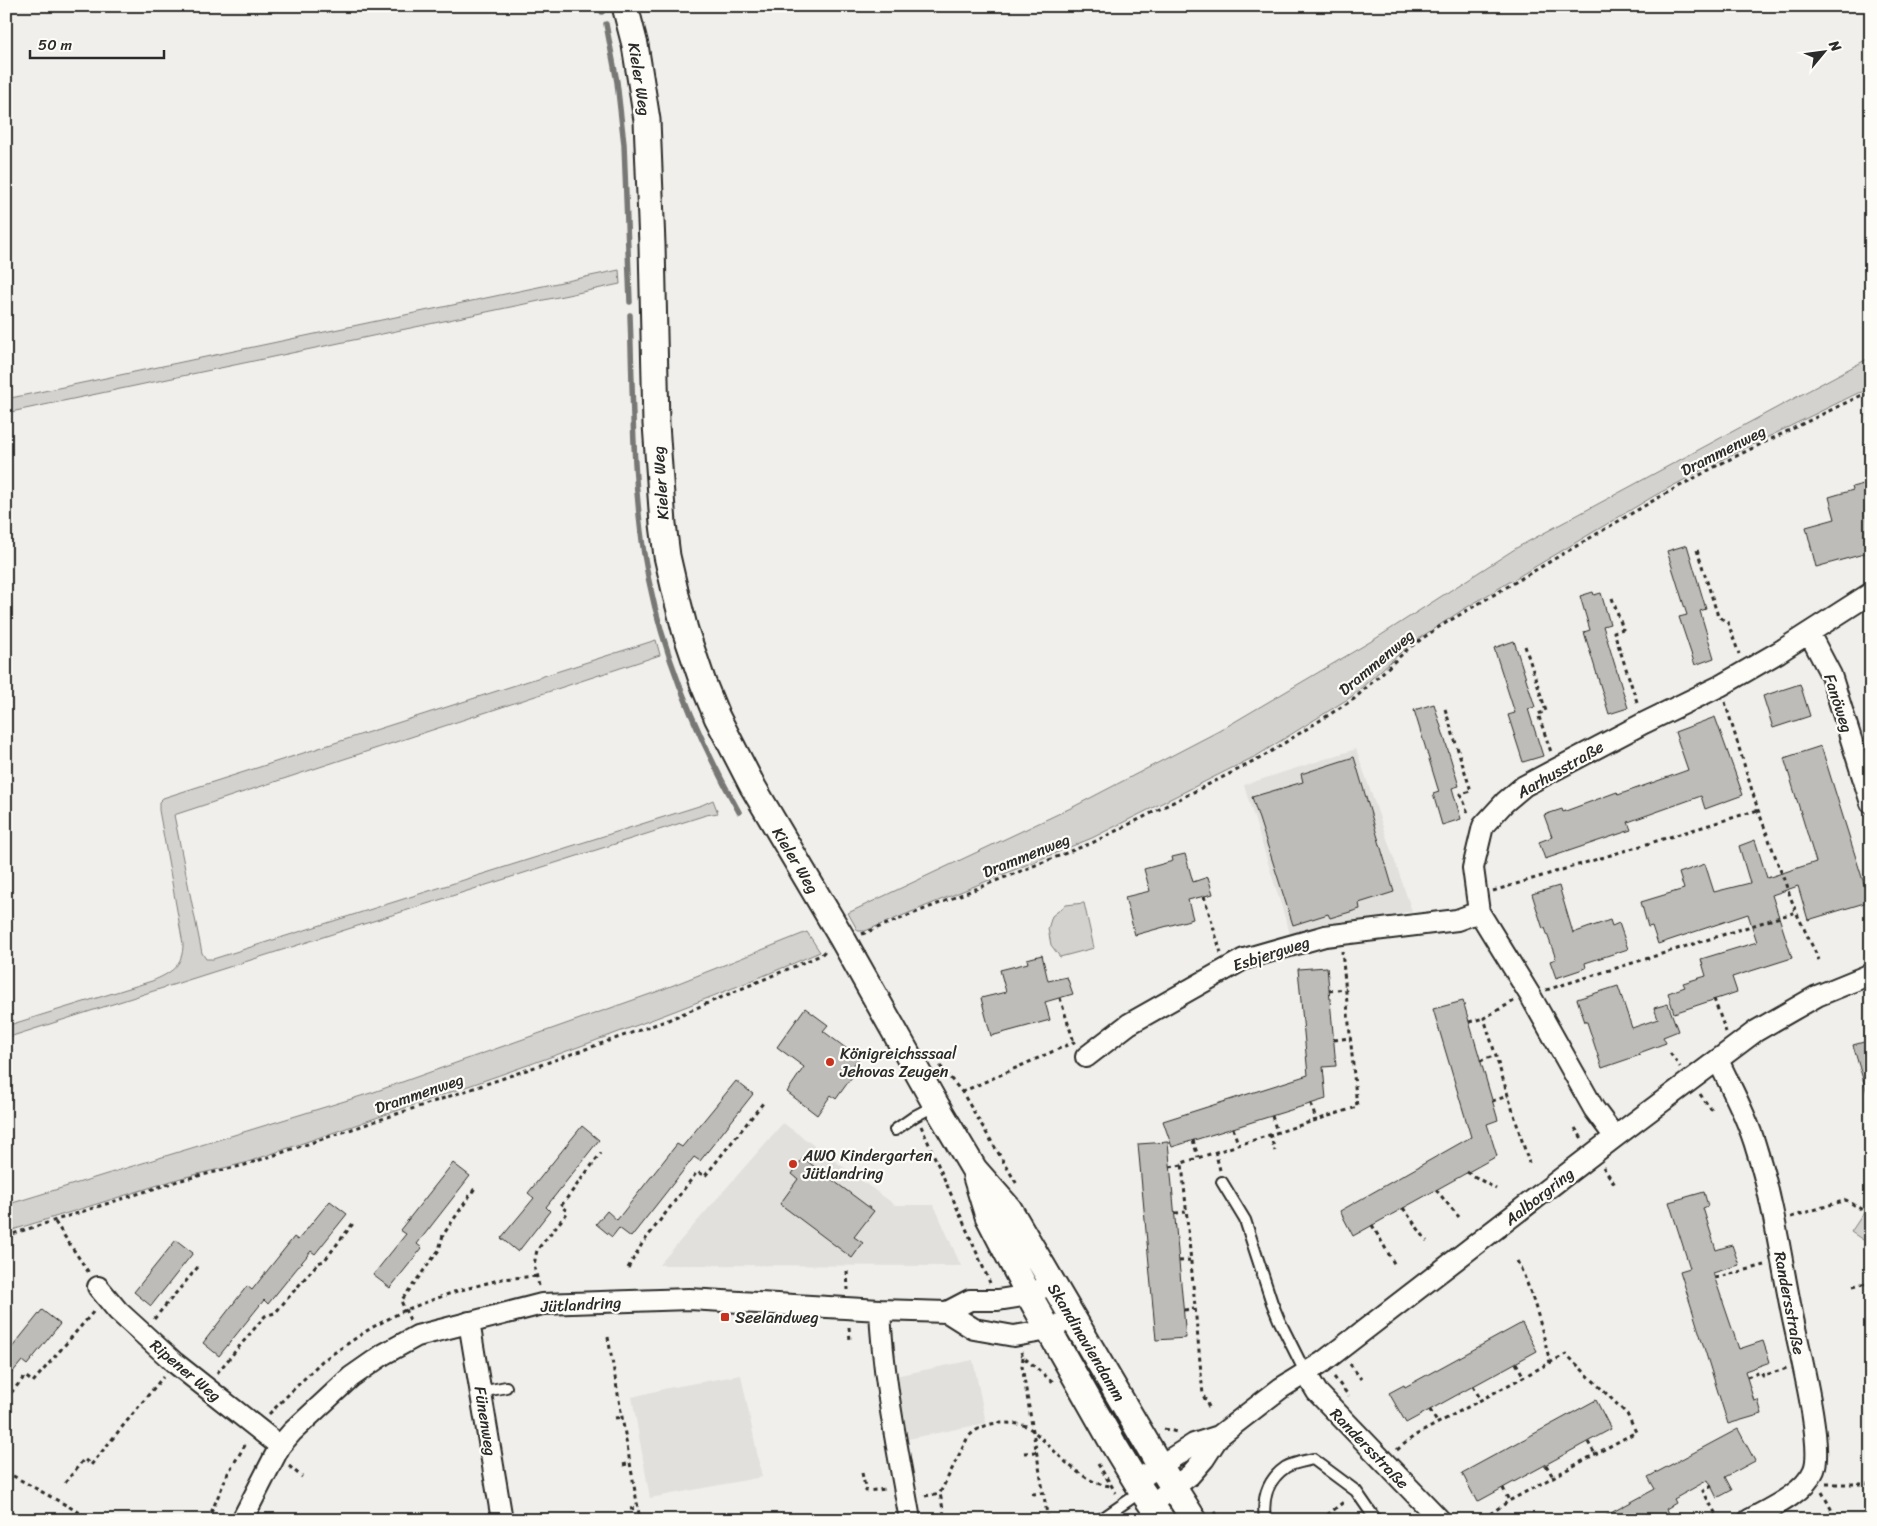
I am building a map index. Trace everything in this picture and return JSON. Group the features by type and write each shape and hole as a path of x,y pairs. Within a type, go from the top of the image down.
{"street":[{"name":"Kieler Weg","path":"625,6 635,45 647,120 659,491 667,556 685,630 703,682 725,733 831,935"},
{"name":"Aarhusstraße","path":"1615,1137 1594,1109 1478,904 1473,868 1484,826 1505,802 1524,786 1644,723 1720,686 1809,633 1871,593"},
{"name":"Fanöweg","path":"1809,633 1831,675 1871,804"},
{"name":"Esbjergweg","path":"1080,1050 1244,959 1315,938 1340,933 1457,920 1478,904"},
{"name":"Skandinaviendamm","path":"831,935 974,1170 1007,1205 1072,1318 1194,1520"},
{"name":"Aalborgring","path":"1148,1499 1160,1466 1194,1444 1218,1436 1305,1372 1323,1362 1615,1137 1756,1032 1804,1003 1871,974"},
{"name":"Randersstraße","path":"1718,1060 1745,1117 1758,1151 1802,1365 1814,1430 1817,1459 1809,1480 1797,1491 1749,1520"},
{"name":"Skandinaviendamm","path":"974,1170 988,1216 1029,1295 1148,1499"},
{"name":"Jütlandring","path":"242,1520 280,1446 292,1432 351,1377 384,1354 417,1336 542,1304 689,1299 947,1312 970,1300 998,1300 1029,1295 1052,1283"},
{"name":"Ripener Weg","path":"102,1292 142,1333 175,1363 280,1446"},
{"path":"880,1310 883,1351 904,1488 924,1517"},
{"path":"947,1312 974,1329 1014,1336 1048,1330 1072,1318"},
{"name":"Fünenweg","path":"469,1322 502,1520"},
{"name":"Randersstraße","path":"1305,1372 1317,1392 1440,1520"},
{"name":"Aalborgring","path":"1148,1499 1173,1488 1190,1474 1204,1459 1218,1436"}],"lane":[{"path":"896,1130 915,1116 936,1105"},
{"path":"1222,1182 1245,1220 1272,1304 1305,1372"},
{"path":"481,1392 506,1387"},
{"path":"1265,1520 1263,1507 1267,1487 1286,1467 1313,1459 1356,1492 1376,1520"},
{"path":"1100,1520 1148,1499"}],"path":[{"name":"Drammenweg","path":"857,935 1094,842 1259,759 1354,699 1410,647 1439,627 1712,468 1860,396 1871,394"},
{"path":"1697,550 1718,616 1728,623 1745,672"},
{"path":"1612,598 1623,629 1614,632 1644,723"},
{"path":"1525,646 1546,710 1538,714 1557,769"},
{"path":"1720,686 1758,810 1796,912 1819,960"},
{"path":"1445,709 1471,791 1461,794 1466,811 1472,821 1484,826"},
{"path":"1478,904 1758,810"},
{"path":"1204,896 1225,968"},
{"path":"1469,1022 1484,1018 1505,1005 1530,995 1796,912"},
{"path":"1170,1167 1182,1165 1182,1163 1215,1151 1357,1107 1340,933"},
{"name":"Drammenweg","path":"6,1236 181,1180 245,1165 501,1079 658,1023 821,955 831,935"},
{"path":"1329,991 1346,989"},
{"path":"1022,1192 962,1092 1080,1050 1060,998"},
{"path":"1714,999 1724,1027"},
{"path":"1484,1018 1529,1163"},
{"path":"1334,1040 1351,1038"},
{"path":"1480,1061 1496,1056"},
{"path":"1492,1101 1508,1096"},
{"path":"628,1268 642,1244 697,1172 705,1176 763,1103"},
{"path":"1311,1104 1316,1120"},
{"path":"1272,1116 1277,1132"},
{"path":"1233,1128 1238,1144"},
{"path":"1270,1134 1276,1151"},
{"path":"1193,1140 1198,1157"},
{"path":"1215,1151 1222,1182"},
{"path":"542,1304 534,1264 537,1250 568,1212 561,1206 601,1153"},
{"path":"1182,1165 1203,1395 1209,1407"},
{"path":"1467,1172 1496,1189"},
{"path":"417,1336 401,1301 439,1250 443,1235 475,1188"},
{"path":"1436,1190 1459,1217"},
{"path":"1774,1222 1846,1200 1871,1215"},
{"path":"1403,1208 1427,1241"},
{"path":"1175,1213 1186,1212"},
{"path":"205,1387 265,1316 275,1312 318,1263 324,1261 355,1221"},
{"path":"6,1399 25,1376 33,1382 102,1292 54,1222"},
{"path":"1372,1225 1395,1266"},
{"path":"1179,1261 1190,1260"},
{"path":"1517,1260 1526,1279 1550,1363"},
{"path":"1715,1278 1782,1261"},
{"path":"142,1333 198,1267"},
{"path":"1853,1286 1871,1282"},
{"path":"1184,1310 1194,1309"},
{"path":"608,1337 640,1520"},
{"path":"1384,1462 1414,1436 1566,1354 1627,1414 1636,1432 1510,1501 1482,1520"},
{"path":"1023,1357 1022,1366 1048,1520"},
{"path":"65,1483 84,1459 91,1465 175,1363"},
{"path":"1516,1363 1524,1377"},
{"path":"1747,1377 1761,1372 1762,1376 1802,1365"},
{"path":"1473,1386 1481,1400"},
{"path":"1430,1410 1438,1424"},
{"path":"615,1418 623,1417"},
{"path":"924,1517 944,1515 940,1493 968,1437 981,1427 1004,1423 1024,1425 1032,1429 1067,1462 1092,1482 1111,1486"},
{"path":"1588,1442 1595,1454"},
{"path":"1024,1453 1036,1452"},
{"path":"623,1464 631,1463"},
{"path":"1546,1465 1553,1477"},
{"path":"6,1472 94,1520"},
{"path":"862,1473 866,1491 904,1488"},
{"path":"1837,1520 1819,1484 1871,1484"},
{"path":"1712,1486 1703,1491 1719,1520"},
{"path":"1503,1488 1510,1501"},
{"path":"1322,1520 1356,1492"},
{"path":"926,1503 925,1496 940,1493"},
{"path":"1032,1494 1043,1493"},
{"path":"630,1509 638,1508"}],"shaded area":[{"path":"619,270 620,284 6,413 6,399"},
{"path":"1871,357 1871,390 1858,393 1719,461 1654,496 1464,609 1409,645 1351,697 1258,755 1092,838 865,931 858,931 848,913 1075,806 1219,731 1375,639 1518,547"},
{"path":"656,640 660,655 174,815 202,953 206,959 213,959 713,800 718,813 706,815 6,1038 6,1026 152,981 175,968 181,958 183,944 159,810 159,802 163,798"},
{"path":"1356,749 1412,911 1291,937 1244,785"},
{"path":"1084,903 1094,948 1060,957 1051,945 1048,929 1052,916 1066,905"},
{"path":"807,932 820,952 749,982 606,1037 245,1163 181,1178 6,1232 6,1205 374,1092 656,992"},
{"name":"AWO Kindergarten Jütlandring","path":"783,1123 895,1205 934,1205 961,1266 659,1265"},
{"path":"1871,1202 1871,1245 1851,1232"},
{"path":"973,1360 986,1423 908,1439 895,1376"},
{"path":"741,1375 762,1477 650,1498 632,1397 668,1388"}],"building":[{"path":"1867,483 1871,496 1871,515 1867,516 1871,531 1871,552 1816,567 1806,527 1835,519 1829,497 1853,490 1852,487"},
{"path":"1687,545 1706,609 1700,611 1714,658 1695,665 1679,617 1687,615 1667,551"},
{"path":"1593,592 1594,595 1601,593 1610,624 1603,626 1628,708 1609,714 1584,632 1590,630 1580,596"},
{"path":"1514,641 1535,707 1528,709 1543,756 1523,762 1508,715 1515,713 1494,648"},
{"path":"1800,684 1810,716 1773,728 1763,696"},
{"path":"1434,704 1459,786 1452,788 1461,819 1442,825 1433,794 1439,792 1414,710"},
{"path":"1715,717 1743,795 1705,809 1701,796 1628,822 1631,830 1545,859 1539,842 1552,837 1544,815 1562,809 1563,812 1617,792 1618,795 1688,770 1675,732"},
{"path":"1821,746 1864,884 1871,882 1871,901 1808,920 1798,886 1772,895 1792,958 1732,977 1737,992 1674,1013 1668,993 1685,987 1683,983 1706,976 1701,959 1757,942 1748,914 1658,944 1652,926 1648,927 1641,902 1684,889 1679,873 1705,864 1714,892 1750,883 1739,846 1755,840 1767,878 1816,862 1784,758"},
{"path":"1354,757 1394,892 1359,903 1360,909 1330,918 1328,914 1293,925 1252,797 1303,782 1301,774"},
{"path":"1185,854 1193,882 1208,877 1213,894 1188,900 1193,919 1135,935 1125,897 1150,891 1144,869 1173,861 1172,857"},
{"path":"1559,886 1573,933 1610,920 1612,926 1619,923 1628,949 1585,963 1586,968 1556,978 1550,961 1556,959 1545,928 1543,929 1532,894"},
{"path":"1042,955 1048,981 1067,977 1073,994 1045,1002 1050,1020 991,1036 981,998 1006,992 1000,970 1028,963 1027,959"},
{"path":"1327,967 1336,1066 1323,1067 1326,1099 1172,1147 1163,1121 1308,1075 1298,969"},
{"path":"1618,986 1632,1028 1658,1019 1654,1008 1668,1004 1678,1031 1663,1037 1666,1043 1639,1053 1640,1055 1602,1068 1587,1022 1585,1022 1577,999"},
{"path":"1463,1001 1498,1120 1487,1124 1497,1156 1353,1236 1340,1211 1471,1137 1433,1009"},
{"name":"Königreichsssaal Jehovas Zeugen","path":"805,1008 828,1025 823,1031 859,1058 854,1064 859,1067 836,1099 831,1095 817,1115 787,1092 804,1067 777,1047"},
{"path":"1871,1040 1871,1092 1867,1093 1853,1045"},
{"path":"736,1081 753,1094 700,1161 694,1157 631,1237 619,1228 612,1237 596,1224 607,1211 617,1220 677,1144 682,1147"},
{"path":"582,1126 599,1140 546,1207 550,1211 518,1252 501,1238 534,1198 528,1193"},
{"path":"1168,1142 1186,1338 1156,1340 1138,1144"},
{"path":"803,1158 874,1211 854,1237 863,1243 852,1258 780,1204 798,1179 792,1174"},
{"path":"453,1163 470,1176 417,1244 422,1248 390,1288 373,1275 406,1234 400,1230"},
{"path":"1704,1192 1708,1206 1703,1208 1716,1250 1732,1245 1739,1265 1713,1273 1739,1349 1763,1341 1770,1362 1745,1371 1754,1401 1758,1400 1762,1414 1728,1424 1680,1271 1690,1268 1669,1202"},
{"path":"330,1201 347,1214 315,1254 311,1251 268,1304 264,1300 219,1356 203,1343 247,1286 252,1290 294,1237 298,1240"},
{"path":"176,1240 193,1253 151,1306 134,1292"},
{"path":"42,1310 60,1324 27,1365 22,1361 6,1380 6,1355"},
{"path":"1522,1323 1537,1351 1406,1423 1389,1393 1404,1385 1405,1387"},
{"path":"1596,1400 1611,1429 1477,1502 1462,1473"},
{"path":"1738,1429 1755,1461 1725,1477 1732,1490 1717,1498 1708,1480 1674,1499 1676,1503 1666,1509 1671,1520 1598,1520 1655,1489 1648,1477"}],"waterway":[{"path":"600,6 602,12"},
{"path":"606,24 617,82 624,144 630,302"},
{"path":"630,315 637,495 650,587 680,687 708,751 739,812"}],"place":[{"name":"Königreichsssaal Jehovas Zeugen","path":"830,1062"},
{"name":"AWO Kindergarten Jütlandring","path":"793,1164"},
{"name":"Seelandweg","path":"725,1317"}]}
